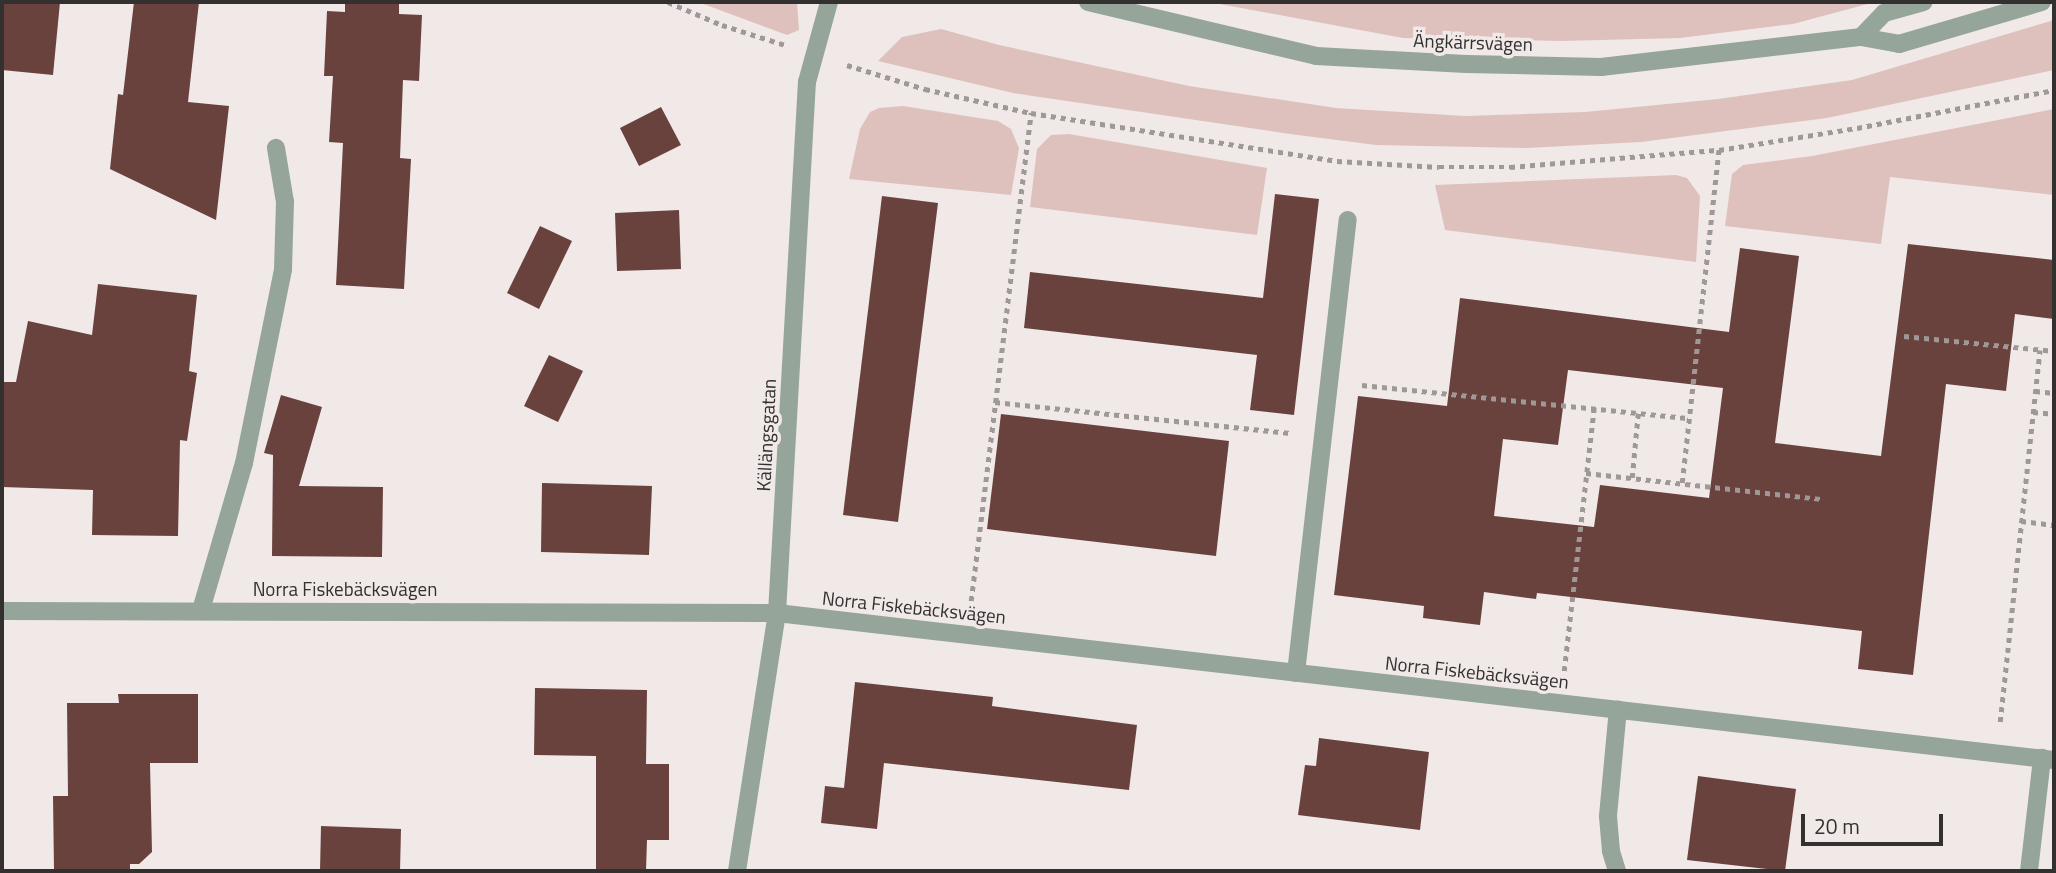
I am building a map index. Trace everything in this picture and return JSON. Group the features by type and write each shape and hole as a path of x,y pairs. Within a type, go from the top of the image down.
{"street":[{"name":"Källängsgatan","path":"737,871 777,613 807,82 812,54 829,2"},
{"name":"Ängkärrsvägen","path":"1088,2 1316,56 1466,64 1601,67 1861,37 1899,44 2042,2"},
{"path":"1861,37 1884,13 1924,2"},
{"path":"201,610 244,463 283,270 285,202 276,148"},
{"path":"1296,673 1348,220"},
{"name":"Norra Fiskebäcksvägen","path":"2,611 777,613 2048,759"},
{"path":"1617,871 1611,851 1608,816 1618,709"},
{"path":"2029,871 2048,759"}],"path":[{"path":"668,2 722,25 925,89 1031,113 1337,161 1439,167 1510,167 1719,150 1857,128 2054,90"},
{"path":"967,633 1031,113"},
{"path":"1682,483 1719,150"},
{"path":"1904,336 2054,351"},
{"path":"1997,754 2040,350"},
{"path":"1329,381 1689,418"},
{"path":"2035,391 2054,393"},
{"path":"995,402 1323,436"},
{"path":"1560,703 1594,408"},
{"path":"2034,412 2054,415"},
{"path":"1632,478 1638,413"},
{"path":"1586,473 1823,499"},
{"path":"2021,521 2054,525"}],"shaded area":[{"path":"698,2 797,2 799,30 787,35"},
{"path":"1209,2 1875,2 1793,24 1680,38 1562,41 1403,38"},
{"path":"2054,20 2054,70 1827,118 1641,142 1527,148 1376,145 1290,134 1013,93 878,61 902,37 941,29 999,45 1189,86 1336,108 1465,116 1585,112 1718,99 1852,80"},
{"path":"903,106 998,121 1011,129 1019,148 1011,195 849,179 860,129 870,112 879,108"},
{"path":"2054,109 2054,195 1890,177 1881,244 1725,226 1732,174 1743,165 1812,156"},
{"path":"1069,134 1267,168 1257,235 1030,207 1037,149 1051,135"},
{"path":"1676,175 1687,178 1700,196 1696,262 1445,230 1435,185"}],"building":[{"path":"2,2 60,2 53,75 2,70"},
{"path":"134,2 199,2 188,102 229,106 216,220 110,169 118,94 123,95"},
{"path":"345,2 399,2 399,14 422,15 419,81 403,80 400,158 411,159 404,289 336,285 343,143 329,142 333,76 324,76 327,11 345,12"},
{"path":"661,107 681,145 639,166 620,128"},
{"path":"1275,194 1319,199 1294,415 1250,410 1257,355 1024,328 1030,272 1263,298"},
{"path":"882,196 938,203 898,522 843,515"},
{"path":"679,210 681,269 617,271 615,213"},
{"path":"540,226 572,241 539,309 507,293"},
{"path":"1908,244 2054,260 2054,319 2015,314 2006,391 1946,384 1913,675 1858,669 1862,631 1537,593 1536,599 1484,592 1480,625 1423,618 1424,606 1334,595 1358,396 1447,406 1460,298 1729,332 1740,248 1799,256 1775,443 1881,456","holes":["1568,370 1723,388 1709,498 1600,485 1594,527 1494,516 1503,439 1558,445"]},
{"path":"98,284 197,295 189,371 197,373 187,441 180,440 178,536 92,535 93,490 2,487 2,382 16,382 28,321 92,335"},
{"path":"549,355 583,371 558,422 524,406"},
{"path":"281,395 322,407 299,486 383,487 382,557 272,556 273,455 264,453"},
{"path":"1001,414 1229,441 1216,556 987,529"},
{"path":"542,483 652,486 649,555 541,552"},
{"path":"855,682 993,697 992,706 1137,725 1129,790 884,763 877,829 821,823 825,786 844,788"},
{"path":"535,688 647,690 646,764 669,764 669,840 647,840 646,871 596,871 596,756 534,755"},
{"path":"118,694 198,694 198,763 150,763 152,852 139,864 130,864 130,871 54,871 53,796 68,796 67,703 119,703"},
{"path":"1319,738 1429,752 1420,830 1298,815 1305,765 1316,766"},
{"path":"1698,776 1796,789 1785,871 1687,860"},
{"path":"321,826 401,829 400,871 320,871"}]}
